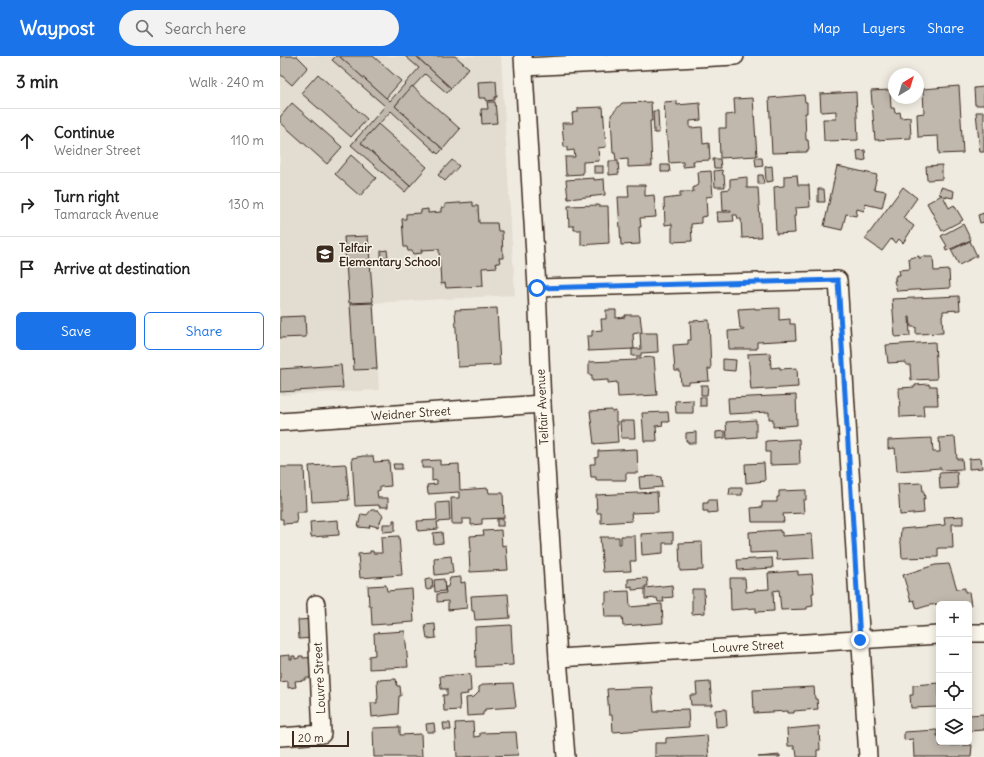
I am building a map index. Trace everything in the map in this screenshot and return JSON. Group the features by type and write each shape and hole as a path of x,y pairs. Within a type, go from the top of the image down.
{"street":[{"path":"523,61 735,56"},
{"name":"Telfair Avenue","path":"523,61 537,288 542,404 558,658 566,757"},
{"path":"537,288 838,280 868,757"},
{"name":"Weidner Street","path":"280,422 542,404"},
{"name":"Louvre Street","path":"280,737 322,734 316,604"},
{"path":"972,633 984,633"},
{"name":"Louvre Street","path":"558,658 936,635"}],"shaded area":[{"name":"Telfair Elementary School","path":"280,56 501,56 515,295 374,303 379,390 280,395"}],"building":[{"path":"280,56 297,56 308,67 292,85 280,74"},
{"path":"336,56 339,56 390,101 419,68 405,56 416,56 451,88 447,93 425,74 395,106 443,149 438,154 391,111 361,143 410,186 405,192 351,145 385,106 332,60"},
{"path":"339,56 373,56 401,81 386,98"},
{"path":"416,56 455,56 469,68 451,88"},
{"path":"318,74 367,119 351,137 301,93"},
{"path":"496,81 497,97 495,97 495,100 486,101 486,98 479,98 478,82"},
{"path":"412,86 460,129 443,149 395,106"},
{"path":"959,86 963,153 939,154 938,136 918,137 917,114 924,113 924,89"},
{"path":"984,87 984,105 975,105 974,88"},
{"path":"888,90 888,104 891,104 891,108 894,108 895,113 900,112 901,118 910,117 911,138 875,140 871,91"},
{"path":"856,92 858,140 824,141 823,119 836,119 836,111 821,112 820,94"},
{"path":"804,95 805,102 807,102 807,113 805,113 806,140 808,140 809,150 807,150 807,152 772,153 769,98"},
{"path":"753,98 757,156 720,158 719,128 726,128 726,115 735,114 734,99"},
{"path":"677,101 677,105 700,103 701,120 690,121 690,128 702,127 703,144 709,143 710,160 693,161 694,166 683,167 683,162 669,163 664,102"},
{"path":"487,102 495,102 497,123 482,124 481,109 488,109"},
{"path":"651,102 652,121 650,121 652,166 628,167 628,159 616,160 615,153 613,153 611,115 622,103"},
{"path":"292,103 342,147 327,164 280,122 280,117"},
{"path":"603,107 606,147 598,148 599,161 583,162 583,174 566,175 565,157 575,157 574,150 567,151 567,147 564,147 562,123 573,123 572,113 578,112 578,108"},
{"path":"653,111 658,111 659,133 654,133"},
{"path":"976,112 984,112 984,152 980,152"},
{"path":"378,124 427,167 410,186 361,143"},
{"path":"865,150 866,160 858,161 857,151"},
{"path":"351,155 376,178 360,196 335,174"},
{"path":"755,158 762,158 763,166 756,167"},
{"path":"713,159 720,159 721,168 714,168"},
{"path":"452,160 459,166 445,181 438,175"},
{"path":"609,161 618,161 619,174 609,175"},
{"path":"661,165 669,165 670,172 661,172"},
{"path":"942,165 942,179 927,180 926,166"},
{"path":"594,166 603,166 603,173 594,173"},
{"path":"772,166 773,181 766,182 765,167"},
{"path":"837,166 877,175 874,189 886,191 882,208 865,204 864,211 857,209 856,216 846,214 842,230 824,226"},
{"path":"722,170 725,187 715,187 714,171"},
{"path":"711,171 713,196 706,197 707,216 701,217 701,223 691,224 692,241 672,242 672,224 665,225 664,199 680,197 680,192 693,192 693,188 699,184 698,172"},
{"path":"758,175 763,175 764,184 758,184"},
{"path":"797,175 798,185 809,185 810,207 795,208 795,233 776,234 774,187 784,186 784,176"},
{"path":"747,177 747,188 758,188 761,237 742,238 741,219 738,219 737,215 733,215 734,221 718,222 717,212 731,212 731,210 723,211 722,190 730,189 730,179"},
{"path":"594,178 594,180 604,179 605,195 568,199 566,180"},
{"path":"628,185 645,185 645,196 654,195 656,217 640,218 640,244 621,245 618,197 629,197"},
{"path":"903,187 917,198 903,218 914,226 903,243 899,239 896,243 891,239 882,251 865,239"},
{"path":"941,187 954,191 953,198 943,196 949,208 954,205 963,220 942,231 927,203 942,195 939,194"},
{"path":"818,189 824,189 825,202 818,202"},
{"path":"473,202 473,206 478,206 479,223 497,223 498,231 502,231 503,258 499,258 500,263 496,263 497,267 482,268 483,286 446,288 445,283 441,284 439,249 421,250 422,253 413,254 412,251 408,251 407,247 404,247 402,219 406,219 406,214 421,213 421,210 428,209 428,213 441,212 441,208 445,207 445,204"},
{"path":"568,206 608,206 609,243 581,245 581,230 574,230 574,226 569,226"},
{"path":"984,213 984,222 980,223 978,215"},
{"path":"963,224 971,240 946,251 945,247 947,246 941,236"},
{"path":"368,236 373,302 349,303 344,237"},
{"path":"970,241 977,256 959,265 951,250"},
{"path":"387,250 388,257 381,258 381,251"},
{"path":"919,256 919,258 925,256 933,257 934,271 949,270 950,288 897,291 894,281 896,280 896,275 900,275 899,270 910,269 909,258"},
{"path":"959,296 960,310 943,311 943,333 916,334 916,327 911,327 909,317 910,336 895,337 892,299"},
{"path":"373,303 377,369 354,370 350,304"},
{"path":"497,308 500,365 458,367 455,310"},
{"path":"779,308 779,320 790,319 790,324 795,324 796,340 757,342 757,349 729,349 728,331 744,330 743,328 740,328 738,309"},
{"path":"606,310 616,310 616,318 625,317 625,315 640,315 642,332 633,334 634,349 588,351 587,336 592,336 592,331 602,330 601,319 606,319"},
{"path":"305,316 306,337 280,338 280,317"},
{"path":"709,320 711,369 708,369 709,381 681,384 680,371 675,371 673,345 688,344 688,340 691,340 690,321"},
{"path":"640,333 657,333 658,352 641,353 641,356 632,356 632,349 641,349"},
{"path":"935,342 937,379 911,380 910,365 906,365 906,362 888,363 886,345"},
{"path":"770,353 771,368 797,368 798,387 751,390 748,354"},
{"path":"654,357 657,395 618,397 617,382 608,383 608,380 592,381 592,375 589,375 589,362 637,360 637,358"},
{"path":"723,359 736,360 735,371 723,370"},
{"path":"341,365 343,388 280,392 280,369"},
{"path":"929,384 929,386 937,386 938,405 923,405 924,416 900,417 899,388"},
{"path":"701,385 708,385 707,395 701,395"},
{"path":"796,395 797,425 773,427 773,419 769,419 769,412 729,414 728,398"},
{"path":"700,397 706,397 706,406 700,406"},
{"path":"693,400 693,413 676,413 675,401"},
{"path":"612,410 612,412 616,411 616,422 618,422 618,442 594,444 590,411"},
{"path":"668,412 669,422 662,422 663,425 656,426 657,441 644,441 642,413"},
{"path":"756,420 756,437 727,439 726,422"},
{"path":"620,421 634,421 635,438 621,438"},
{"path":"725,431 725,438 716,439 716,432"},
{"path":"696,432 696,443 688,443 688,441 686,441 686,433"},
{"path":"955,437 957,459 962,459 963,469 941,470 941,468 897,471 895,448 888,449 888,440 932,438 933,452 940,452 939,438"},
{"path":"799,439 800,464 770,465 770,452 766,452 766,441"},
{"path":"637,449 638,473 626,473 626,480 596,480 596,477 591,477 590,464 595,464 595,458 598,457 598,451"},
{"path":"373,456 374,462 389,461 391,486 380,487 380,490 377,491 378,498 388,498 388,507 379,507 379,505 355,506 352,458"},
{"path":"981,458 982,468 969,469 969,459"},
{"path":"440,460 440,465 459,464 460,490 488,488 489,493 503,493 504,518 482,519 482,524 471,525 471,519 462,519 462,524 452,524 451,498 459,498 459,492 428,494 427,485 437,484 437,480 432,481 432,468 422,468 422,461"},
{"path":"764,463 765,481 746,483 745,464"},
{"path":"345,464 349,500 312,502 309,466"},
{"path":"393,464 402,464 402,469 394,469"},
{"path":"280,467 304,467 306,512 296,512 297,523 283,524 283,519 280,519"},
{"path":"957,472 958,488 940,489 939,473"},
{"path":"639,477 661,477 662,487 640,489"},
{"path":"922,483 925,499 923,498 924,513 900,515 898,484"},
{"path":"730,488 742,488 742,495 729,495"},
{"path":"806,490 806,500 803,500 804,513 783,514 784,522 752,522 751,508 762,507 762,502 777,502 779,491"},
{"path":"657,492 658,512 631,513 632,521 601,523 601,513 597,513 596,495"},
{"path":"708,500 716,500 717,512 708,513 708,511 703,511 703,503 708,503"},
{"path":"449,502 450,521 437,522 438,529 418,531 417,521 437,520 436,503"},
{"path":"371,510 378,510 383,516 378,527 370,525 369,528 358,527 361,514 367,515"},
{"path":"963,516 963,524 952,524 953,548 938,548 938,557 902,558 900,542 901,529 945,525 944,517"},
{"path":"497,519 503,519 503,526 497,526"},
{"path":"338,520 339,535 311,537 310,522"},
{"path":"393,520 395,520 395,531 383,532 383,524 393,524"},
{"path":"501,530 502,546 506,545 508,570 470,572 470,536 484,535 483,531"},
{"path":"780,530 780,532 782,532 782,536 812,534 814,558 777,560 776,552 750,553 749,532"},
{"path":"442,532 443,543 434,544 433,533"},
{"path":"673,532 673,543 663,543 663,553 642,555 641,534"},
{"path":"399,536 402,575 360,578 358,554 370,553 370,551 373,551 373,553 382,553 381,537"},
{"path":"621,536 635,536 636,561 630,561 631,571 603,572 600,537 619,537 619,544 621,544"},
{"path":"702,542 703,570 680,571 679,543"},
{"path":"451,556 453,573 435,575 434,558"},
{"path":"772,558 773,568 738,570 737,560"},
{"path":"949,564 957,589 965,588 965,592 969,592 970,601 936,601 936,605 917,609 914,600 911,601 903,575 935,565"},
{"path":"798,571 798,575 812,574 814,593 812,593 813,606 807,607 807,609 781,610 779,590 773,591 774,611 756,612 756,608 731,610 730,578 745,578 746,592 769,589 768,573"},
{"path":"461,577 461,583 465,582 467,608 448,610 448,601 437,602 437,594 446,593 445,587 448,587 450,578"},
{"path":"647,578 648,586 645,586 645,588 672,585 673,597 663,598 664,602 658,602 657,598 645,599 645,589 632,590 632,586 628,587 628,579"},
{"path":"432,579 433,587 428,590 426,589 425,580"},
{"path":"444,579 445,591 435,592 434,580"},
{"path":"386,585 387,591 412,589 414,622 372,625 368,586"},
{"path":"692,589 704,589 705,613 692,614"},
{"path":"629,591 630,607 662,604 663,623 623,626 622,617 605,617 604,603 606,602 606,592"},
{"path":"508,594 510,618 475,620 474,611 472,611 471,596"},
{"path":"314,619 315,638 299,639 298,620"},
{"path":"435,624 436,638 427,639 425,625"},
{"path":"511,625 513,665 476,667 475,627"},
{"path":"405,631 408,667 369,669 369,656 375,655 374,633"},
{"path":"290,655 290,659 292,659 292,656 295,656 295,659 299,658 299,656 303,656 303,658 316,657 312,678 305,678 305,680 295,681 296,687 288,688 288,681 280,682 280,656"},
{"path":"470,674 471,691 467,692 468,694 459,695 460,710 444,711 443,695 447,695 447,689 441,689 440,676"},
{"path":"396,679 397,686 400,686 401,696 399,696 398,714 372,717 371,703 377,703 378,699 377,680"},
{"path":"710,682 712,705 691,705 690,695 697,695 696,683"},
{"path":"513,683 516,707 485,709 485,711 483,711 483,715 467,716 466,698 474,697 479,692 479,687 485,684"},
{"path":"936,683 936,707 911,708 910,695 913,695 913,685"},
{"path":"652,687 654,712 658,712 658,710 688,709 689,727 613,732 612,715 609,715 607,689"},
{"path":"814,687 818,709 794,711 794,713 788,713 788,711 754,713 753,690"},
{"path":"726,709 727,726 716,727 715,710"},
{"path":"984,714 984,730 972,731 972,715"},
{"path":"473,722 474,737 480,736 480,733 516,732 518,755 457,757 455,723"},
{"path":"434,723 435,732 427,732 426,724"},
{"path":"443,723 450,723 451,730 444,730"},
{"path":"819,726 820,750 817,750 817,757 797,757 794,746 788,746 787,729"},
{"path":"400,727 400,735 421,734 422,757 374,757 373,728"},
{"path":"936,730 936,745 972,745 971,757 914,757 913,739 904,740 904,732"},
{"path":"707,735 709,757 655,757 655,743 666,743 666,738"},
{"path":"780,755 780,757 758,757"}],"place":[{"name":"Telfair Elementary School","path":"325,254"}],"route":[{"path":"537,288 838,280 860,640"}]}
